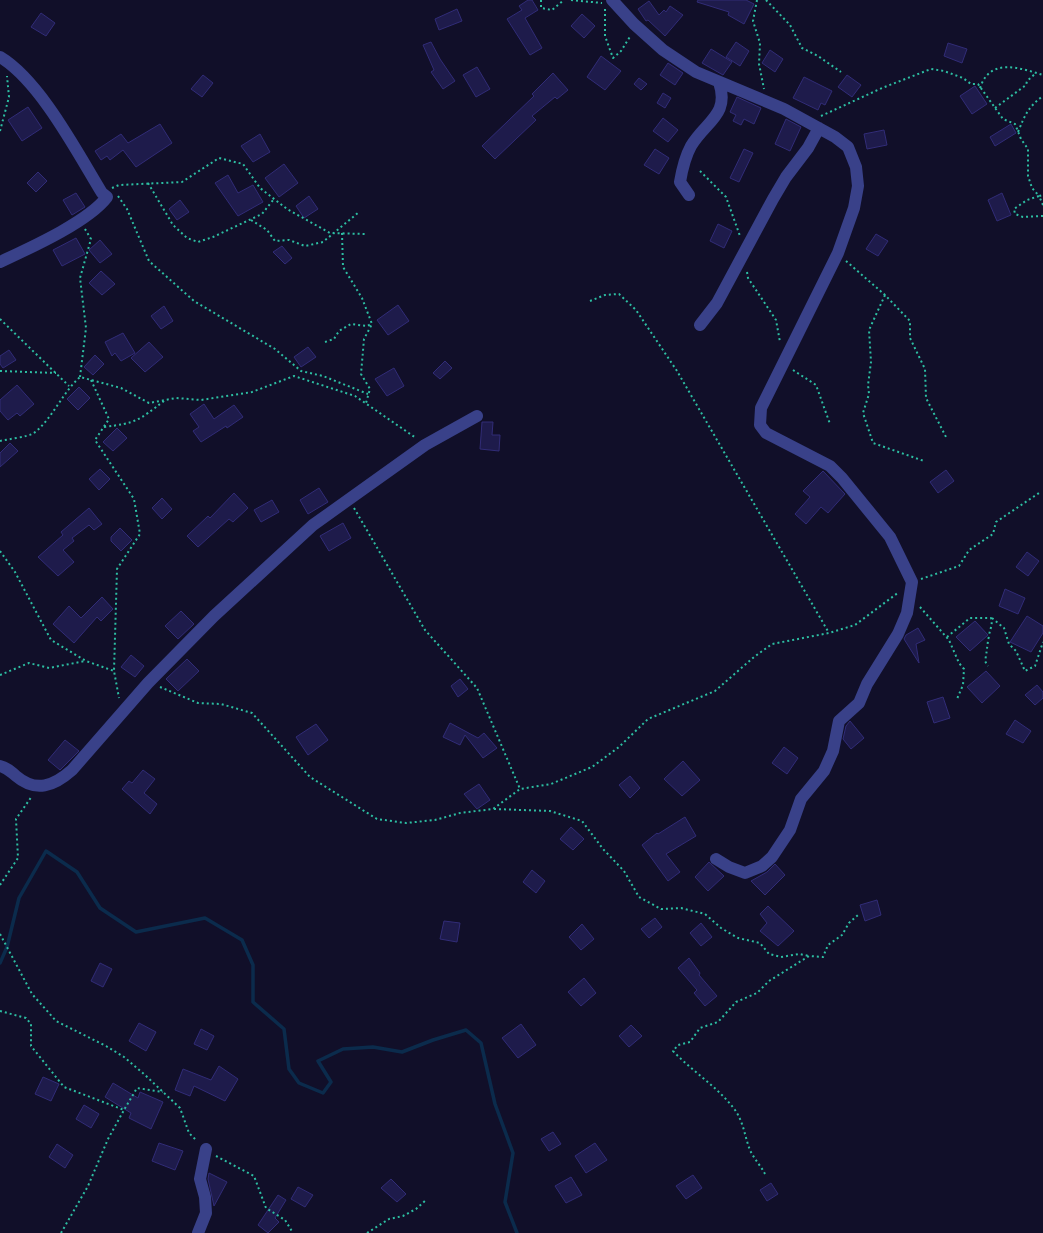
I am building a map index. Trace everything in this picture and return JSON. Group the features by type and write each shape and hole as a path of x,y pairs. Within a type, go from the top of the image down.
{"street":[{"path":"609,2 663,50 689,68 767,102 814,125 848,147 856,167 858,186 854,208 838,253 761,408 760,425 766,433 830,466 842,478 890,537 912,582 912,595 907,613 898,634 867,684 859,703 840,721 832,751 824,771 801,799 790,830 772,857 762,866 745,873 729,867 716,859"},
{"path":"0,262 33,247 80,219 100,206 107,197 102,193 39,94 3,58"},
{"path":"689,195 680,182 682,169 691,147 722,105 723,94 719,82"},
{"path":"700,325 717,303 743,253 786,178 808,148 814,125"},
{"path":"0,766 8,768 28,785 38,786 60,781 72,770 148,683 214,616 301,536 348,499 425,445 477,416"},
{"path":"198,1233 206,1213 205,1198 200,1179 206,1150"}],"path":[{"path":"541,0 541,8 552,10 564,0"},
{"path":"571,0 609,2"},
{"path":"757,0 753,21 760,43 759,64 767,102"},
{"path":"766,0 790,25 802,48 818,56 842,72"},
{"path":"609,2 604,21 605,36 613,58 621,50 637,27"},
{"path":"0,131 9,97 3,58"},
{"path":"980,88 988,73 998,67 1011,67 1043,75"},
{"path":"814,125 882,88 932,69 963,78 970,84 978,84 1003,119 1015,124 1028,150 1028,176 1032,188 1039,196 1043,205"},
{"path":"995,108 1026,85 1027,81 1036,73"},
{"path":"1018,132 1026,112 1043,96"},
{"path":"102,193 118,185 148,182 182,182 219,158 243,164 260,188 287,209 330,233 366,234"},
{"path":"700,171 726,197 739,234 748,278 776,320 784,364 816,385 830,424"},
{"path":"148,182 173,225 180,233 193,240 204,240 251,220 267,209 274,199"},
{"path":"102,193 116,193 127,209 149,261 194,301 275,350 301,371 323,376 368,394"},
{"path":"1043,195 1027,200 1014,209 1015,214 1023,217 1043,216"},
{"path":"251,220 267,230 275,241 289,240 305,246 323,242 335,233 340,226 359,212"},
{"path":"0,441 33,434 58,406 69,386 80,377 86,328 80,278 90,239 80,219"},
{"path":"342,233 343,267 362,298 372,324 364,339 361,374 370,389 366,403"},
{"path":"838,253 885,295 910,321 910,338 925,369 926,398 946,438"},
{"path":"590,301 606,295 619,294 636,310 677,370 829,633"},
{"path":"885,295 869,330 869,394 863,413 873,443 924,461"},
{"path":"0,319 69,386"},
{"path":"325,342 334,339 339,331 351,324 367,326 372,324"},
{"path":"0,371 56,373"},
{"path":"80,377 121,388 149,403 176,398 201,400 252,392 294,376 354,396 425,445"},
{"path":"90,380 109,419 95,440 134,499 140,534 117,569 114,671 122,713"},
{"path":"103,427 131,424 143,417 164,400"},
{"path":"493,809 520,789 551,784 592,767 619,747 648,719 715,691 754,657 772,644 829,633 855,624 912,582 959,566 969,550 992,534 996,522 1039,493"},
{"path":"348,499 425,630 477,688 520,789"},
{"path":"0,551 15,572 51,640 86,661 114,671"},
{"path":"912,595 921,610 947,637 964,669 963,685 957,699"},
{"path":"947,637 970,618 991,618 1004,628 1009,644 1016,651 1025,671 1035,666 1043,642"},
{"path":"988,666 985,661 989,648 989,635 993,625 991,618"},
{"path":"0,675 29,663 49,668 86,661"},
{"path":"148,683 198,703 221,704 252,713 310,777 377,819 406,823 435,820 460,813 493,809 550,812 582,820 603,849 624,871 639,897 661,910 681,908 705,914 720,928 738,938 760,943 769,954 781,957 799,954 823,957 828,945 842,935 848,923 858,915"},
{"path":"0,885 18,858 16,819 38,786"},
{"path":"0,934 32,994 56,1021 106,1046 124,1057 165,1092 180,1108 189,1133 206,1150 226,1163 254,1176 266,1208 286,1220 293,1233"},
{"path":"765,1174 750,1150 747,1134 736,1112 720,1092 689,1068 673,1051 678,1045 690,1042 700,1028 718,1022 736,1002 757,993 769,981 810,956"},
{"path":"0,1011 26,1018 31,1024 31,1046 64,1086 124,1110"},
{"path":"61,1233 88,1186 108,1139 137,1088 165,1092"},
{"path":"368,1233 388,1219 403,1216 416,1209 426,1200"}],"building":[{"path":"528,0 532,0 538,10 525,18 542,48 530,55 507,19 522,10 519,6"},
{"path":"698,0 746,0 754,4 744,24 728,15 729,12 697,2"},
{"path":"649,1 659,15 664,10 666,12 670,6 683,15 665,36 648,20 646,21 638,9"},
{"path":"457,9 462,21 439,30 435,19"},
{"path":"41,13 55,23 46,36 31,27"},
{"path":"582,14 595,26 584,38 571,26"},
{"path":"431,42 440,59 455,81 443,89 431,72 434,70 423,45"},
{"path":"736,42 749,51 740,66 726,57"},
{"path":"948,43 967,49 962,63 944,56"},
{"path":"711,49 732,62 723,75 702,63"},
{"path":"770,50 783,59 775,72 762,63"},
{"path":"601,56 621,71 605,90 587,77"},
{"path":"668,63 683,73 675,85 660,75"},
{"path":"477,67 490,89 476,97 463,75"},
{"path":"553,73 568,90 557,99 555,97 532,116 536,120 495,159 482,146 534,96 532,94"},
{"path":"203,75 213,83 202,97 191,89"},
{"path":"847,75 861,85 852,97 838,87"},
{"path":"804,77 832,91 825,105 821,103 818,110 793,98"},
{"path":"639,78 647,84 641,90 634,84"},
{"path":"975,86 987,104 972,114 960,96"},
{"path":"663,93 671,98 665,108 657,103"},
{"path":"737,97 761,108 754,124 744,119 741,125 733,121 736,115 730,112"},
{"path":"28,107 42,128 22,141 8,120"},
{"path":"663,118 678,130 668,142 653,131"},
{"path":"786,119 801,127 790,151 775,144"},
{"path":"160,124 172,143 136,167 123,150 110,160 107,156 101,160 95,151 121,134 128,143"},
{"path":"1011,124 1016,133 995,146 990,137"},
{"path":"884,130 887,145 867,149 864,134"},
{"path":"260,134 270,152 253,162 241,146"},
{"path":"655,149 669,158 659,174 644,165"},
{"path":"744,149 753,153 739,182 730,178"},
{"path":"284,164 298,183 279,197 265,178"},
{"path":"38,172 47,181 36,192 27,183"},
{"path":"228,175 238,193 253,185 263,202 238,216 215,183"},
{"path":"76,193 85,207 72,215 63,200"},
{"path":"1002,193 1011,215 997,221 988,200"},
{"path":"309,196 318,209 304,218 296,206"},
{"path":"180,200 189,212 177,220 169,209"},
{"path":"718,224 732,231 724,248 710,241"},
{"path":"876,234 888,241 878,256 866,249"},
{"path":"76,238 85,254 62,266 53,250"},
{"path":"100,240 112,254 100,263 89,250"},
{"path":"282,246 292,258 285,264 273,252"},
{"path":"101,271 115,284 102,295 89,283"},
{"path":"398,305 409,321 388,335 377,320"},
{"path":"164,306 173,321 161,329 151,316"},
{"path":"123,333 135,353 121,361 115,353 112,356 105,342"},
{"path":"149,342 163,357 145,372 131,358"},
{"path":"308,347 316,357 301,367 294,357"},
{"path":"9,350 16,360 3,368 0,364 0,356"},
{"path":"95,355 104,364 93,375 84,367"},
{"path":"445,361 452,368 440,379 433,373"},
{"path":"394,368 404,386 387,396 375,379"},
{"path":"17,385 34,404 20,416 17,413 8,420 0,411 0,400"},
{"path":"79,387 90,398 78,410 67,399"},
{"path":"204,404 214,419 234,405 243,417 227,428 226,426 201,442 193,431 199,427 190,414"},
{"path":"482,422 493,422 492,435 500,435 499,451 480,449"},
{"path":"117,428 127,438 113,451 103,442"},
{"path":"10,443 18,451 0,467 0,453"},
{"path":"100,469 110,479 99,490 89,479"},
{"path":"946,470 954,481 938,493 930,482"},
{"path":"823,471 845,494 828,513 821,507 806,524 795,514 810,497 803,491"},
{"path":"319,488 328,502 308,514 300,500"},
{"path":"234,493 248,508 233,522 229,519 198,547 187,536 208,516 210,518"},
{"path":"162,498 172,509 162,519 152,508"},
{"path":"272,500 279,512 261,522 254,510"},
{"path":"89,508 102,524 94,530 89,525 72,538 74,541 63,550 74,562 58,576 38,557 63,535 61,532"},
{"path":"343,523 351,538 329,551 320,536"},
{"path":"120,528 132,540 121,551 111,541 111,537"},
{"path":"1027,552 1039,561 1028,576 1016,567"},
{"path":"1005,589 1025,598 1018,614 999,606"},
{"path":"102,597 113,609 101,621 97,617 74,643 53,624 69,606 81,618"},
{"path":"181,611 194,624 178,639 165,626"},
{"path":"1027,616 1043,626 1043,633 1031,652 1010,642"},
{"path":"975,621 988,635 970,651 956,637"},
{"path":"918,628 925,640 916,644 919,663 904,639 906,635"},
{"path":"131,655 144,666 135,677 121,667"},
{"path":"187,659 199,671 178,691 166,679"},
{"path":"986,671 1000,686 982,703 967,687"},
{"path":"460,679 468,689 458,697 451,686"},
{"path":"1037,685 1043,692 1043,698 1035,705 1025,695"},
{"path":"943,697 950,718 934,723 927,702"},
{"path":"1015,720 1031,731 1023,743 1006,734"},
{"path":"850,721 864,738 851,749 843,739 846,726"},
{"path":"450,723 478,738 484,733 497,748 483,758 465,735 460,745 443,737"},
{"path":"316,724 328,740 308,755 296,737"},
{"path":"65,740 79,751 60,770 48,760"},
{"path":"784,747 798,758 787,774 772,763"},
{"path":"683,761 700,780 682,796 664,779"},
{"path":"143,770 155,779 144,793 157,804 150,814 122,789 129,781 132,783"},
{"path":"630,776 640,788 630,798 619,785"},
{"path":"479,784 490,800 477,809 464,794"},
{"path":"685,817 696,836 666,854 680,872 668,881 642,845 657,833 658,834"},
{"path":"571,827 584,839 573,850 560,839"},
{"path":"709,862 724,876 708,891 695,877"},
{"path":"775,864 785,875 765,895 751,881 767,872"},
{"path":"532,870 545,881 536,893 523,882"},
{"path":"877,900 881,915 865,921 860,905"},
{"path":"768,906 794,931 778,946 760,931 767,923 760,914"},
{"path":"655,918 662,927 649,938 641,929"},
{"path":"444,921 460,923 457,942 440,939"},
{"path":"701,923 712,937 701,946 690,933"},
{"path":"582,924 594,939 581,950 569,937"},
{"path":"689,958 700,973 699,975 717,996 705,1006 694,993 697,990 678,968"},
{"path":"100,963 112,969 103,987 91,981"},
{"path":"584,978 596,993 581,1006 568,992"},
{"path":"139,1023 156,1032 146,1051 129,1041"},
{"path":"521,1024 536,1045 518,1058 502,1038"},
{"path":"631,1025 642,1036 629,1047 619,1036"},
{"path":"201,1029 214,1036 207,1050 194,1044"},
{"path":"219,1066 238,1079 225,1101 194,1086 190,1096 175,1090 183,1069 211,1080"},
{"path":"43,1077 59,1084 51,1101 35,1094"},
{"path":"113,1083 138,1098 140,1092 163,1102 151,1129 129,1118 131,1113 105,1097"},
{"path":"84,1105 99,1114 91,1128 76,1119"},
{"path":"553,1132 561,1144 549,1151 541,1139"},
{"path":"159,1143 183,1151 175,1170 152,1161"},
{"path":"595,1143 607,1160 586,1173 575,1156"},
{"path":"57,1144 73,1155 65,1168 49,1157"},
{"path":"209,1173 227,1182 214,1206 208,1179"},
{"path":"693,1175 702,1188 686,1199 676,1186"},
{"path":"571,1177 582,1195 566,1203 555,1186"},
{"path":"391,1179 406,1194 397,1202 381,1188"},
{"path":"771,1183 778,1194 767,1201 760,1190"},
{"path":"298,1187 313,1195 305,1207 291,1199"},
{"path":"278,1195 286,1200 275,1218 279,1222 268,1233 258,1225"}],"waterway":[{"path":"0,963 7,947 19,898 46,851 77,872 100,908 136,932 205,918 242,940 253,965 253,1002 284,1029 289,1069 299,1083 323,1093 331,1082 318,1061 343,1049 373,1047 402,1052 433,1040 466,1030 481,1043 495,1104 513,1153 505,1202 517,1233"}]}
